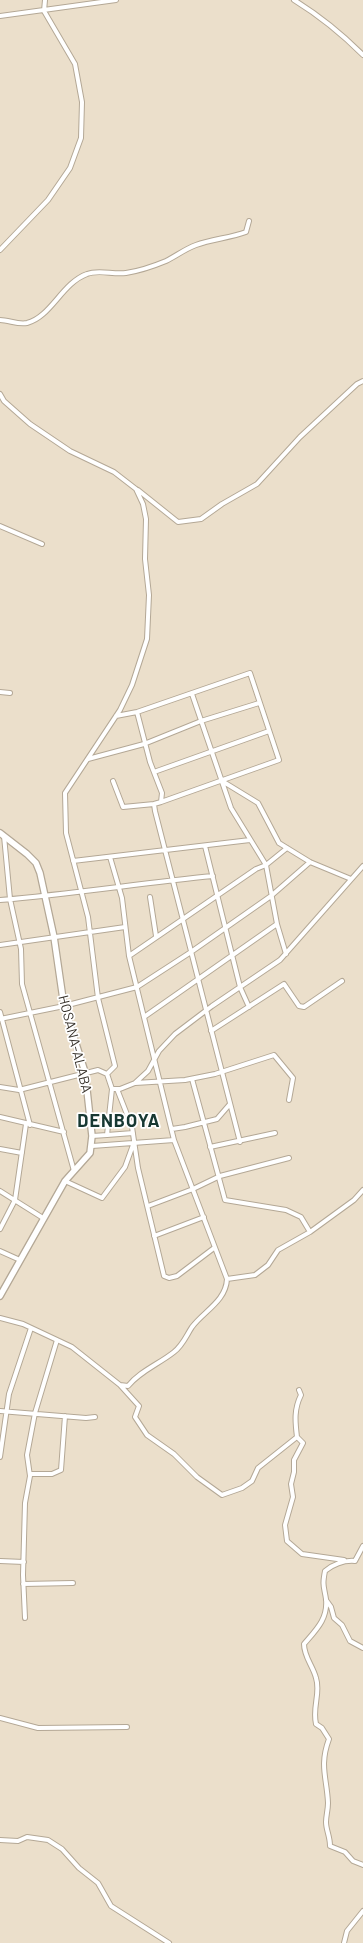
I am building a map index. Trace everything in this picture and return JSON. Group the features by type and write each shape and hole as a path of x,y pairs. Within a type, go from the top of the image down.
{"main road":[{"name":"HOSANA-ALABA","path":"2,834 36,863 46,896 54,937 64,1006 85,1072 92,1146"},
{"path":"0,1296 65,1181 90,1153 92,1146"}],"street":[{"path":"0,250 48,200 70,168 81,138 82,102 75,64 44,11 45,0"},
{"path":"0,16 44,11 81,2 116,0"},
{"path":"294,0 313,11 347,39 363,55"},
{"path":"0,320 26,324 47,310 72,282 85,274 94,272 110,274 126,273 146,268 166,261 196,245 246,232 249,221"},
{"path":"0,394 4,401 36,428 70,451 114,472 178,522 201,519 222,504 257,484 304,432 356,384 363,381"},
{"path":"107,1074 115,1066 98,998 90,932 66,833 65,794 116,716 132,685 147,639 149,595 145,559 146,519 143,504 136,488"},
{"path":"0,526 42,544"},
{"path":"113,781 123,807 154,804 279,760 250,673 137,712 116,716"},
{"path":"0,692 10,693"},
{"path":"192,694 231,808 266,865 277,924 286,954"},
{"path":"88,759 144,744 201,721 259,702"},
{"path":"137,712 144,744 162,792 161,802"},
{"path":"154,772 269,731"},
{"path":"222,780 258,803 279,843 310,862 351,879"},
{"path":"154,804 205,1011 240,1142"},
{"path":"2,834 10,900 20,942 22,984 74,1171"},
{"path":"73,861 250,840"},
{"path":"205,846 240,987 249,1007"},
{"path":"129,956 218,894 256,869 266,865 287,848"},
{"path":"110,857 119,886 129,956 136,987 174,1140 227,1279 226,1287 221,1296 192,1326 176,1351 156,1366 137,1375 128,1386 120,1385"},
{"path":"0,1019 98,998 136,987 191,952 271,896 310,862"},
{"path":"135,1083 148,1070 159,1051 175,1034 205,1011 280,960 363,866"},
{"path":"0,900 213,876"},
{"path":"150,897 156,936"},
{"path":"144,1017 277,924"},
{"path":"0,944 126,928"},
{"path":"211,1031 284,984 299,1006 304,1007 342,981"},
{"path":"0,1012 0,1019 28,1125 14,1200 0,1228"},
{"path":"114,1089 135,1083 192,1079 221,1072 274,1055 293,1078 289,1100"},
{"path":"0,1087 19,1090 50,1083 85,1072 98,1070 107,1074 133,1133 138,1168 164,1276 169,1278 177,1276 214,1248"},
{"path":"192,1079 225,1200 286,1210 301,1217 310,1232"},
{"path":"107,1135 114,1089"},
{"path":"172,1128 204,1123 217,1118 230,1104"},
{"path":"0,1117 28,1125 64,1132"},
{"path":"92,1136 133,1133"},
{"path":"210,1147 240,1142 275,1133"},
{"path":"92,1146 174,1140"},
{"path":"65,1181 102,1198 125,1168 134,1143"},
{"path":"0,1149 22,1153"},
{"path":"148,1206 193,1189 218,1177 289,1158"},
{"path":"227,1279 255,1275 268,1265 278,1250 310,1232 354,1200 363,1190"},
{"path":"0,1191 43,1218"},
{"path":"154,1236 204,1217"},
{"path":"0,1251 20,1260"},
{"path":"0,1318 31,1328 79,1351 120,1385 139,1406 134,1417 147,1435 174,1454 197,1477 222,1494 242,1488 252,1480 258,1468 296,1436"},
{"path":"0,1457 9,1394 31,1328"},
{"path":"25,1618 23,1584 25,1503 30,1474 27,1455 35,1413 57,1340"},
{"path":"299,1390 301,1395 296,1404 294,1417 296,1436 303,1444 294,1460 294,1472 291,1484 293,1497 285,1525 287,1541 302,1554 354,1561 363,1546"},
{"path":"0,1411 86,1418 95,1417"},
{"path":"30,1474 52,1474 61,1470 65,1416"},
{"path":"346,1560 331,1566 325,1571 322,1585 334,1618 342,1624 350,1641 363,1648"},
{"path":"0,1561 24,1562"},
{"path":"23,1584 73,1583"},
{"path":"326,1599 325,1611 319,1628 304,1644 304,1652 316,1678 317,1696 313,1714 316,1724 322,1728 329,1739 325,1750 323,1767 328,1803 326,1823 330,1836 330,1846 345,1852 353,1861 363,1865"},
{"path":"0,1718 38,1728 127,1727"},
{"path":"0,1840 18,1841 27,1837 48,1840 62,1849 79,1868 98,1883 111,1906 151,1933 169,1943"},
{"path":"344,1943 347,1931 363,1911"}],"district":[{"name":"DENBOYA","path":"119,1121"}]}
